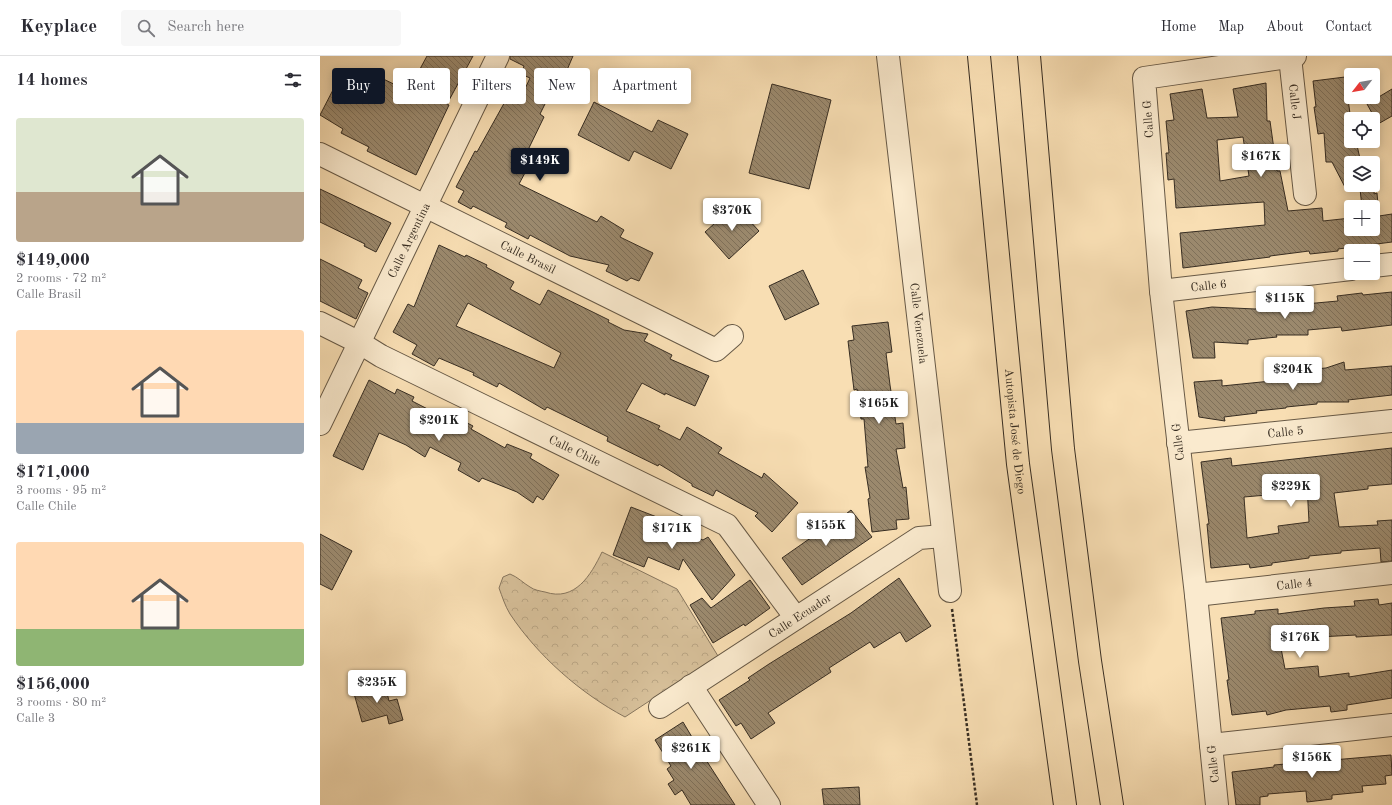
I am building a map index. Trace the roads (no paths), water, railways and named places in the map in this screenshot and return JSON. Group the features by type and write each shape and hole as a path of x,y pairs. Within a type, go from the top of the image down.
{"highway":[{"name":"Autopista José de Diego","path":"979,56 1018,464 1065,805"},
{"path":"1029,56 1063,449 1090,661 1112,805"}],"street":[{"name":"Calle Argentina","path":"320,424 498,56"},
{"name":"Calle Venezuela","path":"888,56 950,591"},
{"name":"Calle G","path":"1217,805 1196,595 1161,291 1144,78 1292,56"},
{"name":"Calle J","path":"1292,56 1305,194"},
{"name":"Calle Brasil","path":"320,154 716,350 732,336"},
{"path":"1380,265 1392,264"},
{"name":"Calle 6","path":"1161,291 1344,270"},
{"name":"Calle Chile","path":"320,323 360,343 381,356 727,525 796,618"},
{"name":"Calle 5","path":"1178,443 1392,421"},
{"name":"Calle Ecuador","path":"660,707 919,538 943,536"},
{"name":"Calle 4","path":"1196,595 1392,574"},
{"path":"691,686 769,805"},
{"path":"1211,745 1392,725"}]}
